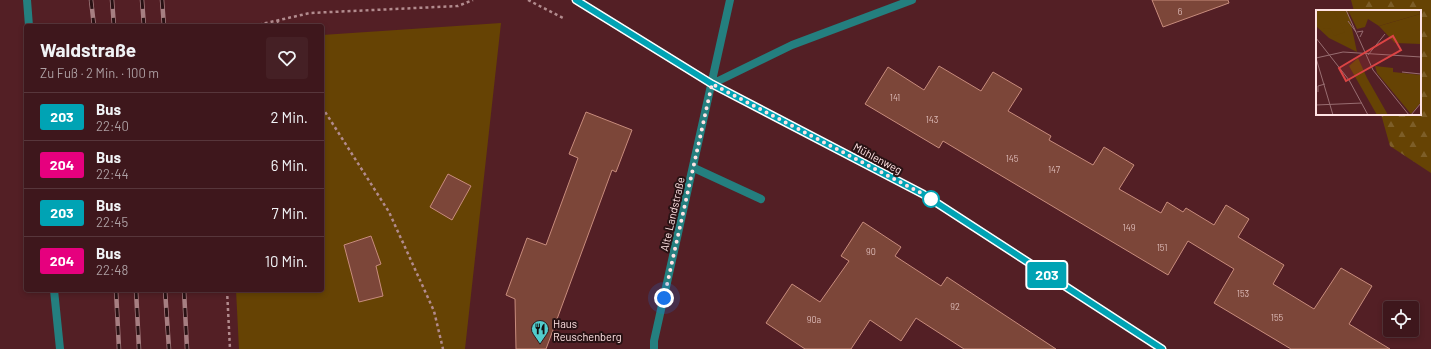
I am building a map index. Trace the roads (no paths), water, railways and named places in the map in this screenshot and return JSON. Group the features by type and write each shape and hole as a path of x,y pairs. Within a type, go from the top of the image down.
{"street":[{"path":"27,0 29,24"},
{"name":"Mühlenweg","path":"576,0 712,84 923,194 1162,349"},
{"name":"Alte Landstraße","path":"654,349 654,341 694,168 730,0"},
{"path":"712,84 792,45 891,4 912,0"},
{"path":"694,168 761,199"},
{"path":"54,292 60,349"}],"railway":[{"path":"91,0 94,24"},
{"path":"112,0 114,24"},
{"path":"142,0 144,24"},
{"path":"162,0 164,24"},
{"path":"116,292 119,349"},
{"path":"136,292 139,349"},
{"path":"165,292 169,349"},
{"path":"184,292 187,349"}],"place":[{"name":"Haus Reuschenberg","path":"540,344"}]}
